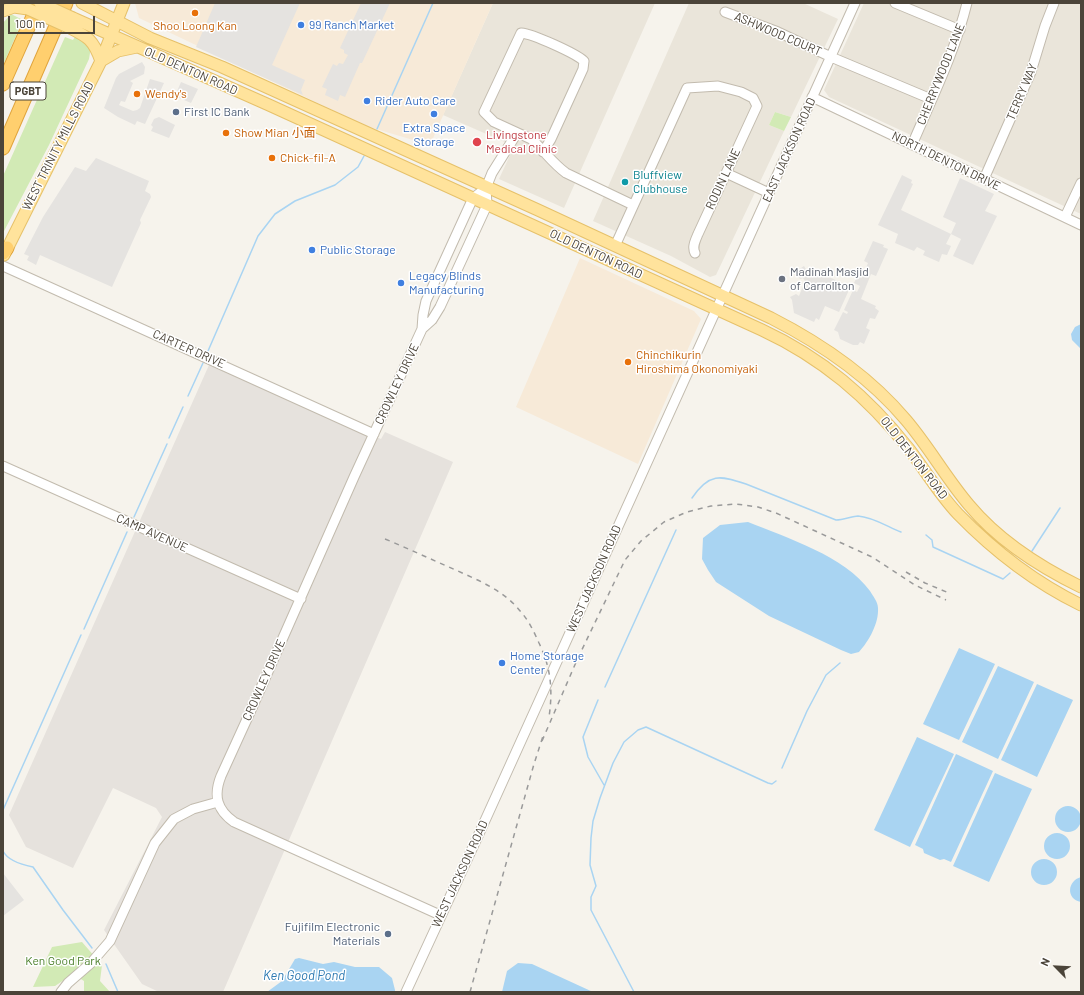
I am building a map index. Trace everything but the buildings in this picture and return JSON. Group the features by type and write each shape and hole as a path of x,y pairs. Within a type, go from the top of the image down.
{"highway":[{"name":"PGBT","path":"3,148 66,3"},
{"name":"PGBT","path":"3,84 36,5"}],"main road":[{"name":"OLD DENTON ROAD","path":"82,3 150,38 222,67 615,246 771,318 801,334 848,365 877,390 906,420 954,486 988,525 1007,541 1047,569 1081,587"},
{"name":"WEST TRINITY MILLS ROAD","path":"4,253 101,61 124,3"},
{"path":"3,11 14,7 36,5 70,23 85,35 96,48 101,61 118,50 138,47"},
{"name":"OLD DENTON ROAD","path":"70,23 112,35 215,81 777,337 804,352 844,380 883,417 909,449 942,495 957,513 985,540 1022,571 1081,605"},
{"path":"215,81 222,67"},
{"path":"303,121 309,107"},
{"path":"942,495 954,486"}],"street":[{"name":"EAST JACKSON ROAD","path":"722,296 855,3"},
{"path":"895,3 960,30"},
{"name":"CHERRYWOOD LANE","path":"912,145 952,53 960,30 966,3"},
{"name":"TERRY WAY","path":"984,179 1031,72 1049,13 1054,3"},
{"name":"ASHWOOD COURT","path":"725,12 778,32 831,57 931,99"},
{"path":"543,152 555,132 583,69 584,61 580,57 527,33 521,32 484,112 494,122 531,139 543,152 566,173 633,205 615,246"},
{"name":"RODIN LANE","path":"633,205 687,88 718,86 741,92 753,98 757,106 696,239 694,245 695,253"},
{"name":"NORTH DENTON DRIVE","path":"812,97 1081,224"},
{"path":"486,188 492,173 517,133"},
{"path":"726,173 769,193"},
{"path":"1065,217 1081,183"},
{"name":"CROWLEY DRIVE","path":"218,802 216,793 220,776 422,329 426,300 473,198 486,188"},
{"name":"CROWLEY DRIVE","path":"422,329 432,320 440,307 487,205 486,188"},
{"name":"CARTER DRIVE","path":"3,266 374,434"},
{"name":"WEST JACKSON ROAD","path":"406,992 722,296"},
{"name":"CAMP AVENUE","path":"3,466 301,599"},
{"path":"60,992 68,982 92,963 110,941 155,843 174,819 193,809 218,802 225,816 234,822 440,915"}],"shaded area":[{"path":"135,3 493,3 430,145 366,126 139,18"},
{"path":"215,3 300,3 272,65 305,80 301,90 303,95 196,47"},
{"path":"361,3 390,3 345,97 340,95 338,101 325,95 327,89 322,87 333,64 337,66 339,63 343,64 348,55 340,48"},
{"path":"493,3 655,3 564,208 499,179 511,153 516,147 443,115"},
{"path":"689,3 803,3 838,19 791,117 775,112 769,125 784,131 716,275 710,277 671,256 593,221"},
{"path":"864,3 1081,3 1081,214 829,97 824,90"},
{"path":"142,62 145,67 144,74 130,81 133,83 125,102 121,101 119,105 133,111 137,110 140,108 150,79 164,83 145,124 137,121 135,125 104,108 119,74"},
{"path":"181,82 198,89 191,103 175,96"},
{"path":"159,117 175,125 169,138 151,131 153,127 151,125 154,119"},
{"path":"96,158 149,181 145,191 150,194 151,197 112,287 40,255 36,265 27,260 29,256 24,254 43,217 75,167 86,171"},
{"path":"902,175 912,180 911,183 913,184 901,210 951,234 946,244 951,246 947,255 942,254 939,262 923,255 925,251 917,247 914,251 895,243 898,234 878,225"},
{"path":"960,178 994,194 985,211 997,216 973,265 953,256 961,239 951,234 956,223 943,217"},
{"path":"873,241 884,245 883,247 888,249 876,276 871,274 861,299 876,306 875,308 879,311 875,319 870,318 866,328 870,330 864,344 860,342 858,345 853,345 840,339 838,332 834,330 843,312 847,314 848,312 844,310 853,290 857,292 860,286 854,283 861,268 865,270 868,263 864,261"},
{"path":"580,258 694,311 701,319 638,464 516,407"},
{"path":"804,266 807,271 818,272 842,283 845,288 849,290 839,312 825,306 819,320 816,318 814,322 794,313 792,300 790,297 796,294 799,296 805,281 803,278 800,279 795,272"},
{"path":"209,365 381,439 385,432 453,462 223,992 159,992 142,984 104,930 162,817 156,808 113,788 73,868 26,847 9,815"},
{"path":"3,873 24,900 3,916"}],"green space":[{"path":"11,14 23,20 3,65 3,23"},
{"path":"76,35 90,45 89,59 49,145 3,233 3,176 65,37 73,40"},
{"path":"775,112 791,117 784,131 769,125"},
{"name":"Ken Good Park","path":"82,942 102,965 100,981 110,992 84,992 84,981 73,974 55,986 33,987 52,947"}],"water":[{"path":"1081,324 1081,349 1072,340 1071,334 1075,327"},
{"path":"748,522 814,549 831,558 859,579 870,591 878,606 877,620 870,637 859,652 851,654 841,650 769,616 716,582 702,559 703,538 720,525"},
{"path":"959,648 995,664 959,740 923,724"},
{"path":"998,666 1034,682 998,759 962,742"},
{"path":"1037,684 1073,700 1037,777 1001,760"},
{"path":"917,737 954,754 910,847 874,830"},
{"path":"956,754 993,771 951,862 944,859 940,860 924,853 923,849 915,845"},
{"path":"995,773 1032,789 989,882 953,866"},
{"path":"1068,806 1077,810 1081,819 1077,828 1068,832 1059,828 1055,819 1059,810"},
{"path":"1057,833 1066,837 1070,846 1066,855 1057,859 1048,855 1044,846 1048,837"},
{"path":"1044,859 1053,863 1057,872 1053,881 1044,885 1035,881 1031,872 1035,863"},
{"path":"1081,877 1081,902 1073,897 1070,890 1073,882"},
{"name":"Ken Good Pond","path":"299,958 323,964 334,962 355,967 379,967 392,978 395,992 267,992 282,981 295,959"},
{"path":"518,963 532,964 593,992 502,992 507,971"}],"waterway":[{"path":"377,129 433,3"},
{"path":"208,351 258,236 275,214 295,201 335,185 358,167 364,156"},
{"path":"188,396 203,363"},
{"path":"169,438 183,407"},
{"path":"134,517 167,444"},
{"path":"692,498 698,490 710,480 716,478 729,479 746,484 836,520 856,516 864,517 875,520 901,532"},
{"path":"1032,551 1060,508"},
{"path":"605,687 676,530"},
{"path":"84,629 127,532"},
{"path":"926,535 932,540 933,547 1003,579 1010,573"},
{"path":"3,810 81,635"},
{"path":"782,768 807,711 826,675 840,663"},
{"path":"598,700 583,737 588,757 604,785"},
{"path":"634,992 591,910 591,897 596,886 590,865 593,821 613,763 624,742 638,730 646,727 768,783 772,784 776,781"},
{"path":"3,851 12,860 20,864 33,867 92,948"},
{"path":"106,964 118,992"}],"railway":[{"path":"542,741 577,660 625,560 641,541 664,522 687,512 711,506 736,504 758,507 776,513 872,557 915,585 946,600"},
{"path":"385,539 488,585 514,604 524,615 531,627 546,661 551,688 549,717"},
{"path":"906,572 925,583 949,593"},
{"path":"470,992 543,736"}],"place":[{"name":"Shoo Loong Kan","path":"195,13"},
{"name":"99 Ranch Market","path":"301,25"},
{"name":"Wendy's","path":"137,94"},
{"name":"Rider Auto Care","path":"367,101"},
{"name":"First IC Bank","path":"176,112"},
{"name":"Extra Space Storage","path":"434,114"},
{"name":"Show Mian 小面","path":"226,133"},
{"name":"Livingstone Medical Clinic","path":"477,142"},
{"name":"Chick-fil-A","path":"272,158"},
{"name":"Bluffview Clubhouse","path":"625,182"},
{"name":"Public Storage","path":"312,250"},
{"name":"Madinah Masjid of Carrollton","path":"782,279"},
{"name":"Legacy Blinds Manufacturing","path":"401,283"},
{"name":"Chinchikurin Hiroshima Okonomiyaki","path":"628,362"},
{"name":"Home Storage Center","path":"502,663"},
{"name":"Fujifilm Electronic Materials","path":"388,934"}]}
